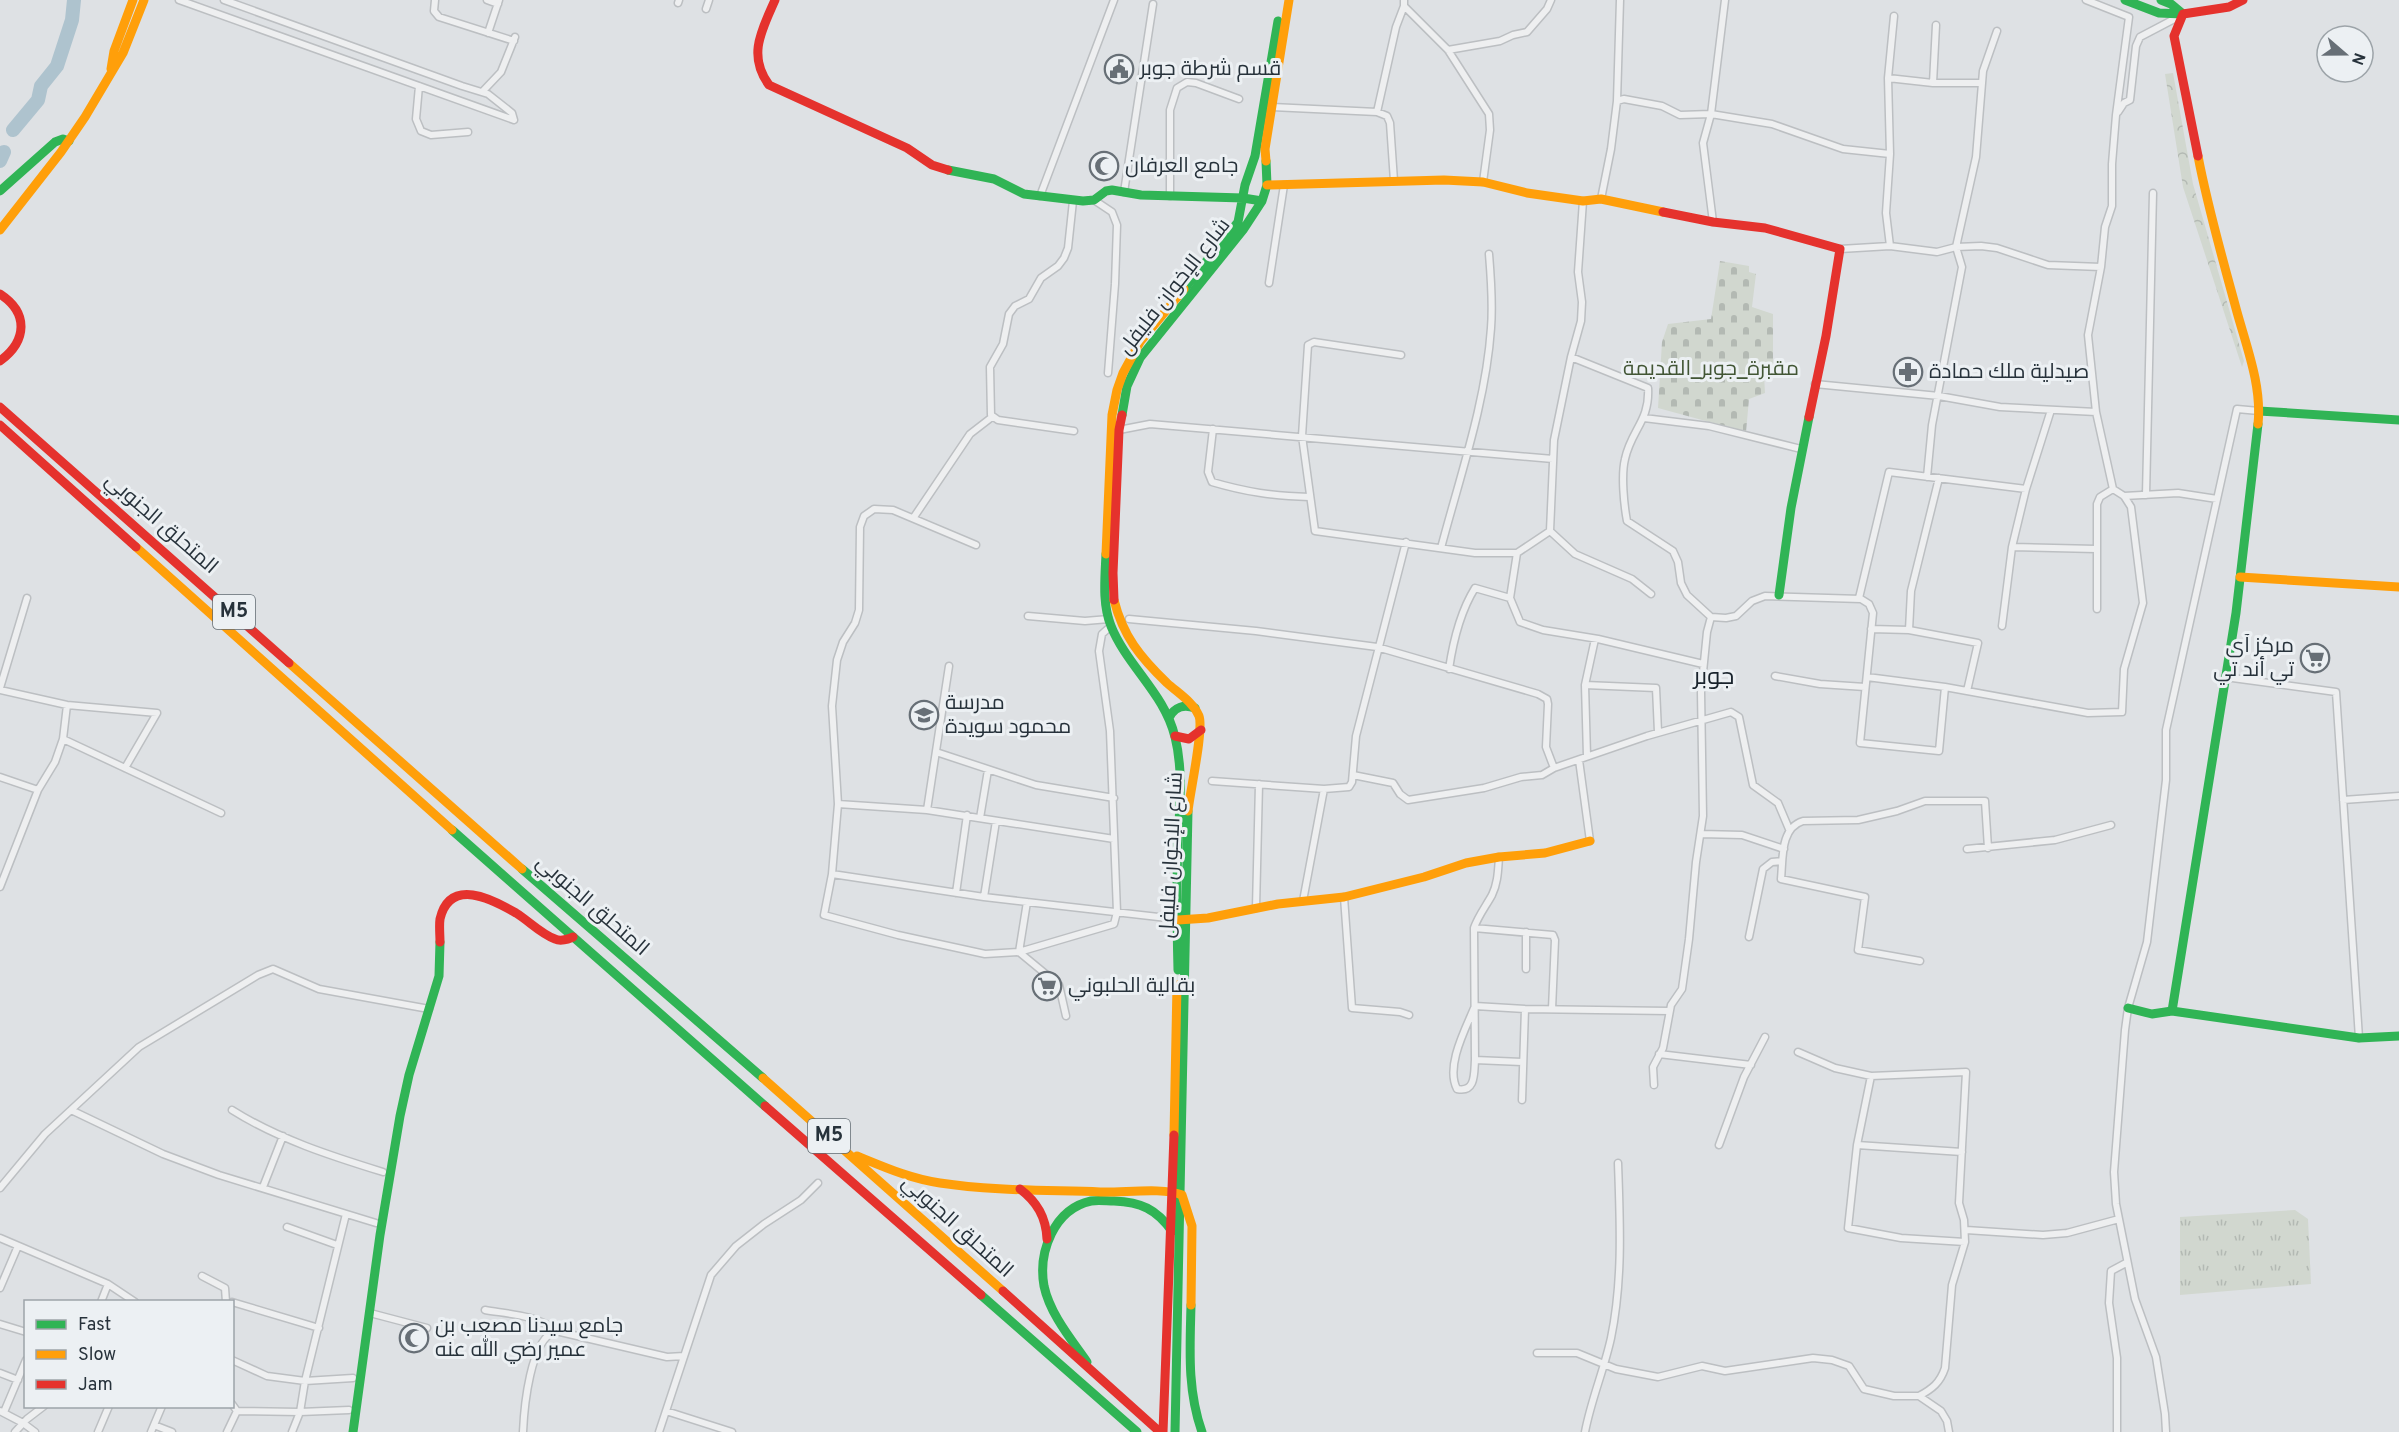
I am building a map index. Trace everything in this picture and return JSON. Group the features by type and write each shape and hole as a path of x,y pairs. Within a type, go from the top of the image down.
{"main road":[{"path":"111,70 114,51 133,0"},
{"path":"0,230 69,141 123,53 144,0"},
{"path":"774,0 758,44 756,58 759,73 769,85 907,148 932,165 994,179 1019,192 1073,201 1094,200 1109,190 1141,195 1243,198 1263,201"},
{"name":"شارع الإخوان فليفل","path":"1115,431 1127,386 1140,358 1243,230 1263,201 1267,182 1265,149 1272,107 1282,0"},
{"name":"شارع الإخوان فليفل","path":"1181,920 1191,782 1201,730 1196,709 1143,658 1120,623 1114,599 1113,478 1117,390 1140,342 1230,234 1240,216 1289,0"},
{"path":"2125,0 2159,13 2182,14 2229,7 2243,0"},
{"path":"2161,0 2172,4 2182,14"},
{"path":"2172,1011 2226,676 2259,411 2253,369 2205,192 2174,36 2182,14"},
{"path":"0,191 55,142 69,141"},
{"path":"1250,173 1258,174 1267,182 1284,185 1444,180 1483,182 1527,193 1583,201 1601,199 1713,222 1765,228 1840,249 1833,304 1801,449 1782,554 1779,595"},
{"path":"0,294 14,304 19,312 22,332 15,350 0,361"},
{"name":"المتحلق الجنوبي","path":"0,407 495,845 848,1152 1100,1380 1162,1432"},
{"path":"2259,411 2399,420"},
{"name":"المتحلق الجنوبي","path":"0,425 485,860 1137,1432"},
{"name":"شارع الإخوان فليفل","path":"1113,478 1103,572 1110,622 1124,649 1158,697 1168,718 1175,736 1180,782 1178,1401 1175,1432"},
{"path":"2240,577 2399,587"},
{"path":"1168,718 1179,706 1185,705 1196,709"},
{"path":"1175,736 1180,739 1192,738 1201,730"},
{"path":"1180,782 1191,782"},
{"path":"1181,920 1344,897 1424,877 1466,863 1499,857 1545,853 1590,842"},
{"path":"346,1432 383,1172 397,1100 441,965 440,919 446,905 454,896 467,893 489,900 516,913 556,939 566,940 573,937"},
{"path":"352,1432 386,1195 402,1106 427,1008"},
{"path":"2128,1008 2152,1014 2172,1011 2359,1038 2399,1036"},
{"path":"848,1152 921,1180 939,1183 1020,1190 1177,1193 1188,1205 1192,1226 1190,1375 1195,1412 1202,1432"},
{"path":"1020,1190 1036,1203 1041,1211 1045,1220 1047,1240"},
{"name":"شارع الإخوان فليفل","path":"1162,1432 1166,1400 1172,1231 1177,1193"},
{"path":"1100,1380 1058,1320 1049,1302 1042,1272 1047,1240 1070,1210 1091,1201 1144,1203 1163,1218 1172,1231"},
{"path":"1123,1420 1126,1432"}],"street":[{"path":"179,0 197,3 514,120 510,111 483,91 462,86 224,0"},
{"path":"435,0 434,11 439,17 515,39 501,72 483,91"},
{"path":"487,0 498,2 488,33"},
{"path":"706,9 709,0"},
{"path":"1040,196 1114,0"},
{"path":"1448,50 1500,41 1513,34 1527,32 1547,9 1551,0"},
{"path":"1601,199 1611,149 1617,101 1620,0"},
{"path":"1713,222 1703,143 1711,114 1725,0"},
{"path":"1867,677 1945,687 2088,713 2122,712 2124,669 2143,603 2131,507 2124,496 2113,489 2096,412 2088,335 2101,267 2105,227 2112,206 2112,164 2116,115 2129,17 2086,0"},
{"path":"1377,112 1396,27 1404,3 1448,50 1489,114 1490,130 1483,182"},
{"path":"1124,192 1153,4"},
{"path":"2116,115 2124,103 2130,100 2136,46 2140,36 2182,14"},
{"path":"1890,246 1886,213 1890,154 1888,78 1894,16"},
{"path":"1933,83 1936,25"},
{"path":"1927,477 1932,425 1962,267 1956,247 1976,157 1983,70 1997,31"},
{"path":"1888,78 1933,83 1982,82"},
{"path":"1170,196 1170,110 1177,88 1187,82 1196,83 1239,99"},
{"path":"419,86 416,119 421,131 431,135 468,132"},
{"path":"1617,101 1624,99 1662,106 1680,115 1711,114 1772,124 1843,149 1890,154"},
{"path":"1272,107 1377,112 1387,116 1390,123 1394,181"},
{"path":"1269,283 1284,185"},
{"path":"2146,495 2153,193"},
{"path":"1094,200 1109,209 1117,225 1115,294 1108,373"},
{"path":"992,417 989,405 991,363 1003,344 1011,311 1018,304 1029,299 1041,278 1058,266 1064,258 1068,248 1073,201"},
{"path":"1550,531 1554,440 1570,357 1581,321 1582,302 1578,272 1583,201"},
{"path":"1840,249 1890,246 1937,252 1956,247 1997,248 2048,265 2101,267"},
{"path":"1441,548 1467,452 1489,351 1490,254"},
{"path":"1401,355 1309,343 1302,436 1315,531 1475,553 1517,553 1550,531"},
{"path":"1570,357 1648,388 1649,404 1630,442 1624,461 1627,521 1673,551 1678,562 1681,583 1687,595 1712,617 1726,618 1736,616 1752,601 1765,596 1859,598 1869,604 1873,614 1860,743 1940,751 1945,687"},
{"path":"1815,384 1939,396 2000,407 2096,412"},
{"path":"2166,1432 2156,1357 2135,1299 2126,1263 2114,1172 2128,1008 2147,942 2166,780 2168,720 2237,409 2259,411"},
{"path":"2002,626 2013,547 2026,489 2051,410"},
{"path":"992,417 1019,424 1074,431"},
{"path":"914,517 970,434 992,417"},
{"path":"1644,418 1709,426 1801,449"},
{"path":"1115,431 1150,424 1554,459"},
{"path":"1213,429 1208,472 1212,482 1251,493 1309,497"},
{"path":"1859,598 1889,472 2026,489"},
{"path":"1909,630 1911,591 1939,478"},
{"path":"2097,609 2097,504 2100,497 2113,489"},
{"path":"2124,496 2178,493 2217,499"},
{"path":"976,544 914,517 883,508 867,513 860,523 859,610 855,624 843,642 837,660 832,706 838,804 832,874 824,915 985,954 1019,952 1111,926 1116,921 1114,798 1110,731 1099,651 1102,634 1110,622"},
{"path":"1550,531 1575,554 1632,579 1651,594"},
{"path":"1212,781 1324,789 1349,787 1353,775 1356,736 1377,647 1406,542"},
{"path":"2013,547 2096,549"},
{"path":"1517,553 1510,598 1520,622 1543,630 1595,639 1703,664"},
{"path":"1449,669 1453,644 1469,598 1475,588 1510,598"},
{"path":"27,598 0,689 67,705 157,713 125,768"},
{"path":"1028,616 1110,622"},
{"path":"1654,1085 1653,1067 1667,1034 1669,1011 1682,989 1683,982 1703,816 1700,720 1703,664 1712,617"},
{"path":"1129,619 1246,630 1377,647 1544,696 1548,704 1546,747 1554,768"},
{"path":"1871,628 1909,630 1978,643 1967,691"},
{"path":"1587,756 1585,685 1595,639"},
{"path":"927,810 949,666"},
{"path":"1775,676 1820,684 1865,687"},
{"path":"2226,676 2336,692 2359,1038"},
{"path":"1585,685 1656,688 1658,732"},
{"path":"0,887 38,790 55,762 63,740 67,705"},
{"path":"1353,775 1393,783 1404,798 1413,800 1484,788 1521,777 1542,775 1554,768 1658,732 1729,712 1738,715 1753,785 1778,803 1789,829"},
{"path":"63,740 221,813"},
{"path":"936,752 1036,785 1114,798"},
{"path":"1579,760 1590,842"},
{"path":"980,818 988,770"},
{"path":"0,777 38,790"},
{"path":"1256,908 1259,784"},
{"path":"1303,901 1324,789"},
{"path":"2343,800 2399,796"},
{"path":"1920,961 1858,950 1865,897 1781,879 1782,861 1789,829 1795,823 1803,820 1858,820 1925,801 1985,801 1988,848"},
{"path":"838,804 967,815 1114,839"},
{"path":"956,893 967,815"},
{"path":"984,897 996,820"},
{"path":"1967,849 2055,840 2111,825"},
{"path":"1701,834 1742,836 1784,849"},
{"path":"1475,1006 1459,1045 1453,1081 1457,1089 1470,1088 1473,1082 1475,1060 1475,1006 1474,928 1476,920 1494,892 1499,857"},
{"path":"1749,937 1762,868 1772,862 1782,861"},
{"path":"832,874 984,897 1181,920"},
{"path":"1344,897 1352,1008 1400,1012 1409,1015"},
{"path":"1019,952 1027,902"},
{"path":"1474,928 1549,933 1555,937 1552,1009"},
{"path":"1526,932 1526,969"},
{"path":"1019,952 1059,985 1066,1016"},
{"path":"0,1188 45,1134 139,1047 258,975 273,969 319,988 427,1008"},
{"path":"1475,1006 1669,1011"},
{"path":"1522,1100 1525,1009"},
{"path":"1719,1145 1751,1065 1765,1037"},
{"path":"1538,1353 1577,1353 1616,1369 1658,1377 1702,1366 1725,1371 1821,1358 1851,1368 1864,1389 1894,1396 1919,1396 1936,1386 1945,1368 1952,1285 1965,1242 1966,1230 1959,1203 1966,1072 1871,1076 1835,1068 1798,1052"},
{"path":"1659,1054 1751,1065"},
{"path":"1475,1060 1522,1062"},
{"path":"1871,1076 1857,1144 1848,1228 1901,1238 1965,1242"},
{"path":"71,1110 163,1154 219,1175 376,1223"},
{"path":"232,1110 252,1123 319,1152 383,1172"},
{"path":"263,1187 284,1136"},
{"path":"1857,1144 1962,1152"},
{"path":"1585,1432 1604,1364 1619,1285 1618,1162"},
{"path":"659,1432 711,1275 736,1246 801,1200 818,1184"},
{"path":"292,1432 300,1412 305,1381 346,1214"},
{"path":"1966,1230 2043,1235 2067,1233 2119,1219"},
{"path":"287,1227 337,1245"},
{"path":"0,1238 108,1284 132,1300"},
{"path":"0,1288 18,1246"},
{"path":"2117,1432 2117,1358 2109,1303 2111,1271 2126,1263"},
{"path":"202,1276 225,1288 229,1300"},
{"path":"103,1300 108,1284"},
{"path":"234,1302 319,1328"},
{"path":"485,1310 534,1319 556,1331 667,1357 684,1356"},
{"path":"370,1312 426,1328"},
{"path":"0,1323 24,1331"},
{"path":"523,1432 526,1391 542,1341 549,1333 556,1331"},
{"path":"234,1361 267,1376 305,1381 353,1378"},
{"path":"24,1364 2,1412 35,1432"},
{"path":"0,1373 18,1380"},
{"path":"1919,1396 1941,1411 1947,1421 1949,1432"},
{"path":"234,1407 237,1412"},
{"path":"15,1432 43,1408"},
{"path":"98,1432 109,1408"},
{"path":"162,1408 152,1429 172,1432"},
{"path":"237,1412 349,1410"},
{"path":"666,1411 732,1432"},
{"path":"227,1432 237,1412"}],"green space":[{"path":"2173,73 2193,184 2244,361 2242,367 2183,187 2165,74"},
{"name":"مقبرة_جوبر_القديمة","path":"1720,261 1749,266 1749,272 1756,274 1752,307 1773,314 1773,373 1764,375 1765,393 1749,399 1746,432 1658,408 1662,342 1668,324 1711,319"},
{"path":"2295,1210 2308,1219 2311,1284 2180,1295 2180,1217"}],"waterway":[{"path":"13,130 38,100 41,86 57,66 72,20 74,0"},
{"path":"0,161 4,152"}],"traffic: fast":[{"path":"2125,0 2159,13 2183,14"},
{"path":"2161,0 2171,4 2183,14"},
{"path":"1184,289 1238,222 1245,185 1255,156 1278,21"},
{"path":"0,191 55,142 63,139 69,141"},
{"path":"1122,415 1127,386 1140,358 1243,230 1262,201 1267,185 1266,161"},
{"path":"948,170 994,179 1024,194 1083,201 1094,200 1106,191 1112,190 1141,195 1243,198 1262,201"},
{"path":"2259,411 2399,420"},
{"path":"1779,595 1791,508 1809,417"},
{"path":"2172,1011 2236,613 2258,424"},
{"path":"1106,554 1105,600 1108,618 1126,654 1163,707 1178,750 1180,792 1177,877 1178,970"},
{"path":"1169,718 1180,707 1195,708"},
{"path":"1175,1432 1188,811"},
{"path":"452,830 765,1106"},
{"path":"522,869 763,1078"},
{"path":"353,1432 380,1235 400,1116 409,1075 439,976 440,942"},
{"path":"2128,1008 2152,1014 2172,1011 2359,1038 2399,1036"},
{"path":"1087,1362 1056,1316 1044,1286 1046,1246 1058,1222 1067,1213 1091,1201 1124,1202 1140,1205 1154,1212 1172,1231"},
{"path":"981,1295 1137,1432"},
{"path":"1191,1305 1192,1385 1202,1432"}],"traffic: slow":[{"path":"111,69 114,51 133,0"},
{"path":"0,230 61,152 85,117 123,53 144,0"},
{"path":"1266,161 1265,149 1289,0"},
{"path":"2198,156 2216,234 2253,368 2258,396 2258,424"},
{"path":"1267,185 1444,180 1483,182 1527,193 1583,201 1601,199 1663,212"},
{"path":"1106,554 1112,415 1117,390 1123,373 1140,342 1184,289"},
{"path":"136,547 452,830"},
{"path":"2240,577 2399,587"},
{"path":"1114,600 1122,624 1141,655 1167,683 1189,702 1199,716 1198,747 1188,811"},
{"path":"289,663 522,869"},
{"path":"1178,920 1208,918 1278,904 1344,897 1424,877 1466,863 1499,857 1545,853 1590,841"},
{"path":"1174,1135 1177,985"},
{"path":"763,1078 1003,1291"},
{"path":"857,1156 919,1179 960,1186 1100,1192 1164,1191 1182,1195 1192,1226 1191,1305"}],"traffic: jam":[{"path":"775,0 762,32 758,53 762,74 769,85 907,148 932,165 948,170"},
{"path":"2198,156 2174,36 2183,14 2229,7 2243,0"},
{"path":"1663,212 1713,222 1765,228 1840,249 1826,336 1809,417"},
{"path":"0,294 16,310 21,327 20,336 15,345 0,361"},
{"path":"0,407 289,663"},
{"path":"1114,600 1119,430 1122,415"},
{"path":"0,425 136,547"},
{"path":"1175,736 1189,739 1201,730"},
{"path":"440,942 440,919 445,906 453,898 462,895 473,895 495,902 557,940 573,937"},
{"path":"765,1106 981,1295"},
{"path":"1163,1432 1174,1135"},
{"path":"1020,1189 1040,1211 1047,1239"},
{"path":"1003,1291 1160,1432"}],"place":[{"name":"قسم شرطة جوبر","path":"1119,69"},
{"name":"جامع العرفان","path":"1104,166"},
{"name":"صيدلية ملك حمادة","path":"1908,372"},
{"name":"مركز آي تي أند تي","path":"2315,658"},
{"name":"مدرسة محمود سويدة","path":"924,715"},
{"name":"بقالية الحلبوني","path":"1047,986"},
{"name":"جامع سيدنا مصعب بن عمير رضي الله عنه","path":"414,1338"}],"district":[{"name":"جوبر","path":"1714,678"}]}
